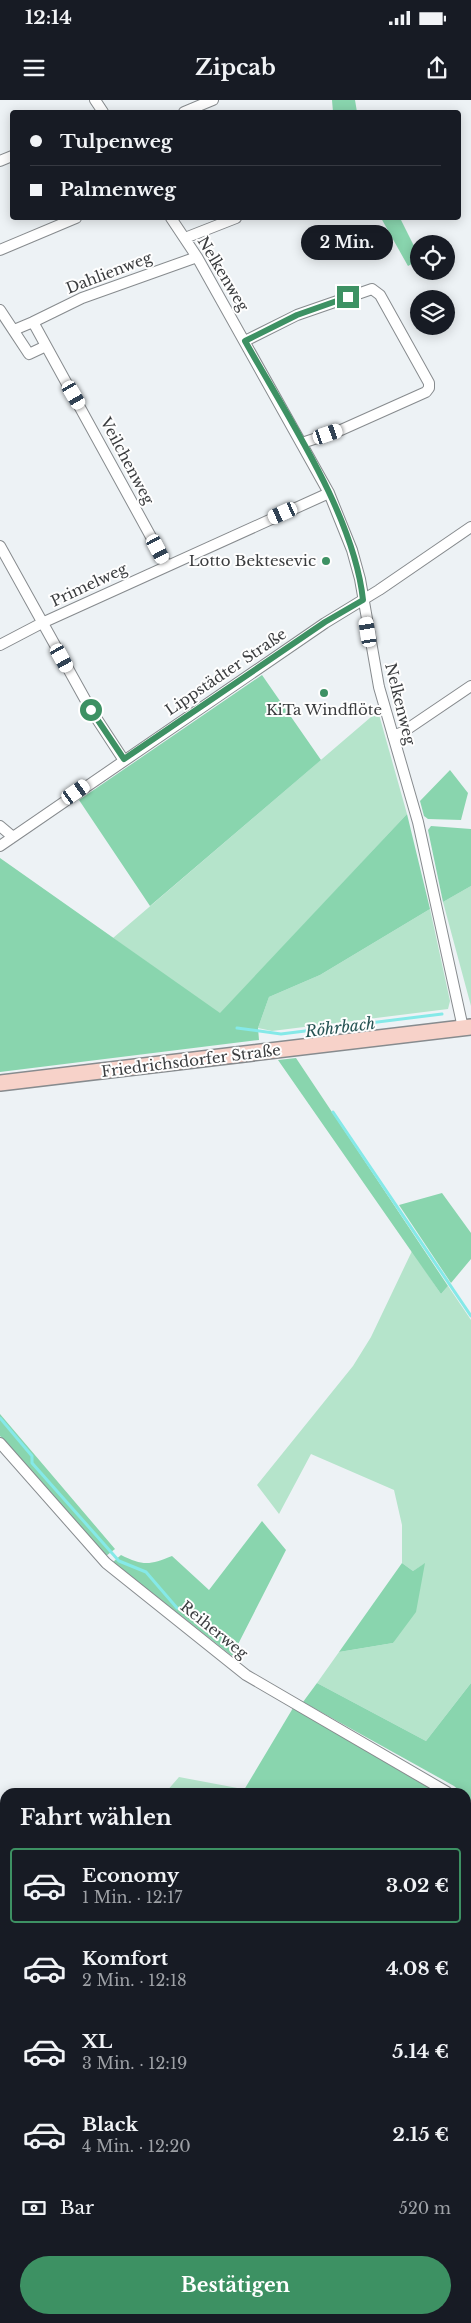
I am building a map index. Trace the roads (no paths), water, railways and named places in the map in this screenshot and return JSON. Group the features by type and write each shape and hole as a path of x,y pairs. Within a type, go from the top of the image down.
{"main road":[{"name":"Friedrichsdorfer Straße","path":"0,1083 467,1028"}],"street":[{"path":"189,110 214,100"},
{"path":"0,250 71,220"},
{"name":"Nelkenweg","path":"172,220 197,257 329,493 356,562 379,687 418,822 467,1028"},
{"path":"185,238 231,220"},
{"name":"Dahlienweg","path":"33,322 82,298 197,257"},
{"path":"245,341 297,315 372,289 380,295 429,383 430,388 426,392 376,415 302,443"},
{"path":"0,310 29,354 46,346"},
{"path":"14,330 33,322"},
{"name":"Veilchenweg","path":"33,322 167,566"},
{"name":"Primelweg","path":"0,645 42,623 329,493"},
{"name":"Lippstädter Straße","path":"0,846 325,622 363,600 471,527"},
{"path":"0,546 91,710 124,759"},
{"path":"393,736 403,732 471,686"},
{"path":"0,826 13,837"},
{"name":"Reiherweg","path":"0,1443 106,1562 246,1674 440,1788"}],"waterway":[{"name":"Röhrbach","path":"237,1028 281,1034 442,1014"},
{"path":"333,1112 471,1316"},
{"path":"0,1418 32,1456 32,1463 119,1561 146,1572 177,1608"}],"place":[{"name":"Lotto Bektesevic","path":"326,561"},
{"name":"KiTa Windflöte","path":"324,693"}]}
